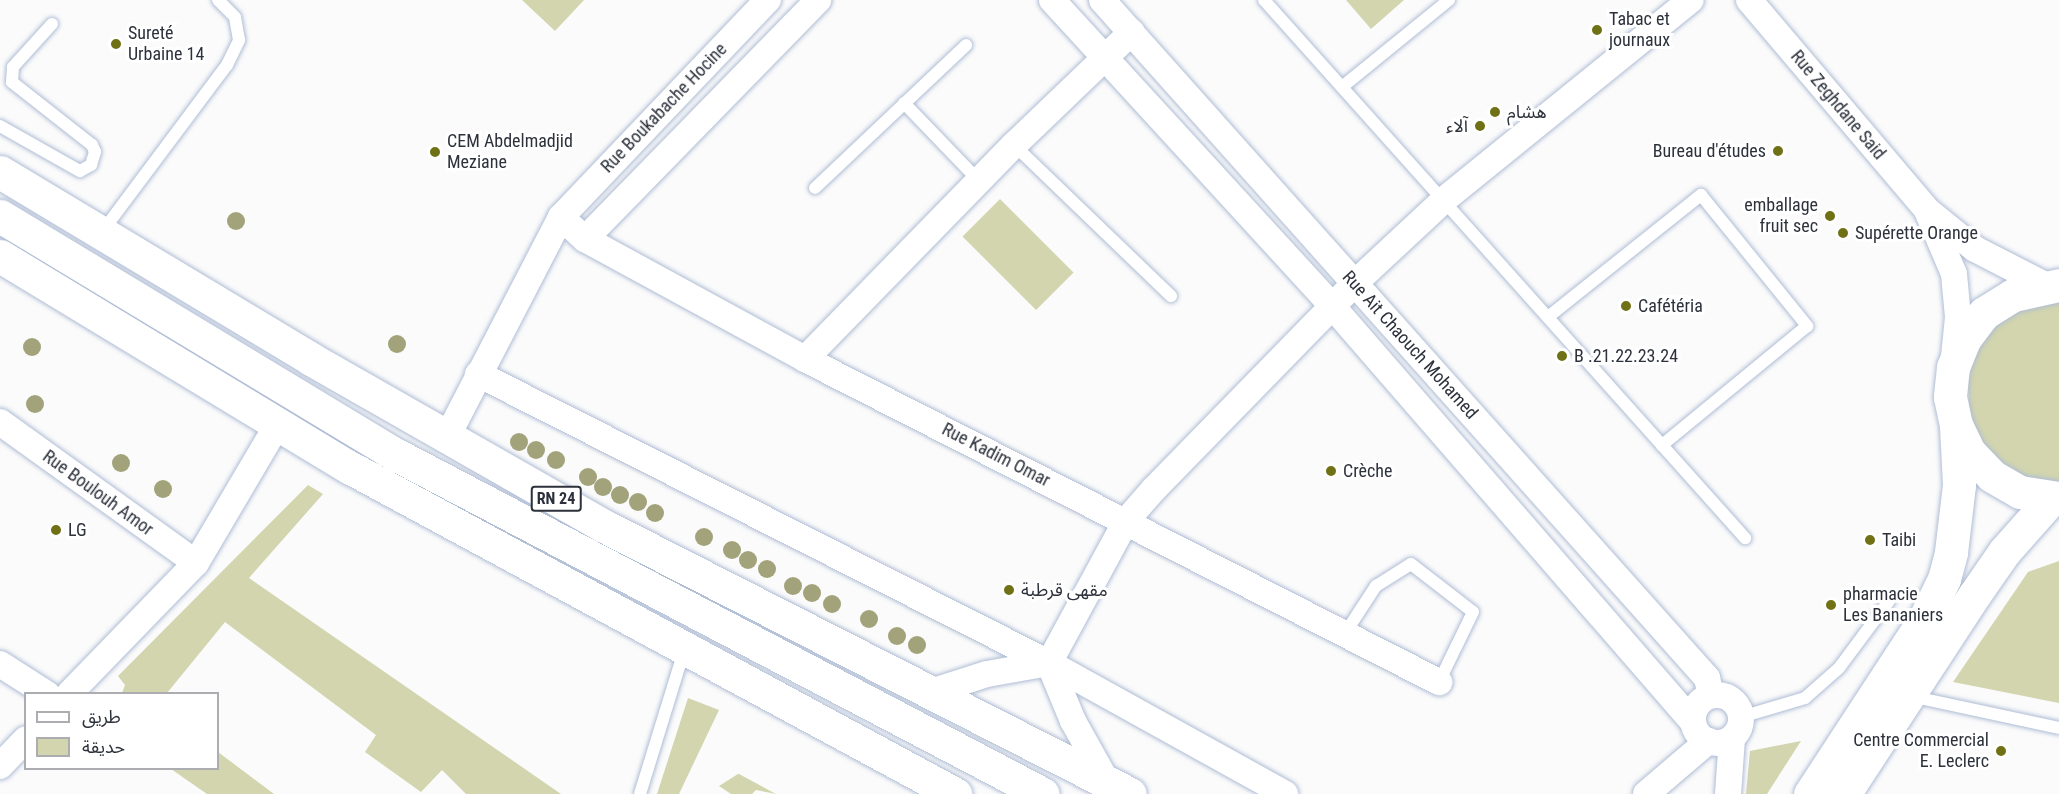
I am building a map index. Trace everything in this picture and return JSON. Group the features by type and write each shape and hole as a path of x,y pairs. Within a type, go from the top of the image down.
{"main road":[{"name":"RN 24","path":"0,172 447,437 604,526 1119,788"},
{"name":"RN 24","path":"0,216 388,451 1043,794"},
{"path":"0,256 349,467 684,651 955,794"},
{"path":"1810,794 1925,618 1944,579 1959,485 1956,425 1950,397 1953,367 1964,340 1984,313 2013,295 2052,285"},
{"path":"1956,425 1969,452 1992,476 2020,492 2056,498"},
{"path":"1845,794 2004,552 2056,498"}],"street":[{"name":"Rue Boukabache Hocine","path":"447,437 561,217 768,0"},
{"path":"585,239 818,0"},
{"path":"1052,0 1333,307 1692,721 1697,733 1727,732"},
{"name":"Rue Ait Chaouch Mohamed","path":"1102,0 1707,678 1711,695"},
{"path":"1049,663 1126,521 1355,284 1445,200 1691,0"},
{"name":"Rue Zeghdane Said","path":"1749,0 1927,210"},
{"path":"806,359 1014,145 1132,32"},
{"path":"1927,210 1975,249 2052,285"},
{"path":"1927,210 1954,274 1958,317 1953,367"},
{"name":"Rue Kadim Omar","path":"561,217 585,239 806,359 1439,682"},
{"path":"478,374 1049,663 1285,794"},
{"name":"Rue Boulouh Amor","path":"0,422 196,563"},
{"path":"70,692 196,563 278,424"},
{"path":"931,692 987,674 1049,663"},
{"path":"1049,663 1073,721 1119,788"},
{"path":"0,664 45,692"},
{"path":"1692,721 1695,707 1711,695 1727,697 1728,794"},
{"path":"1646,794 1727,732"},
{"path":"0,766 24,741"}],"lane":[{"path":"101,232 227,65 239,40 235,17 218,0"},
{"path":"1264,0 1745,538"},
{"path":"1342,87 1449,0"},
{"path":"0,126 80,171 91,165 95,152 92,145 12,82 13,67 52,24"},
{"path":"815,188 966,45"},
{"path":"904,103 980,182"},
{"path":"1014,145 1171,296"},
{"path":"1548,317 1701,195 1807,326 1662,445"},
{"path":"1344,634 1376,586 1411,564 1473,612 1439,682"},
{"path":"1727,732 1805,698 1839,668 1889,601"},
{"path":"640,794 684,651"},
{"path":"1909,696 2059,728"}],"green space":[{"path":"522,0 584,0 555,31"},
{"path":"1346,0 1404,0 1371,29"},
{"path":"1000,199 1074,273 1036,310 963,236"},
{"path":"2043,302 2059,302 2059,484 2027,479 2000,463 1980,439 1969,409 1968,380 1976,353 1993,329 2016,311"},
{"path":"308,485 323,494 249,578 561,794 466,794 442,770 421,792 365,752 376,735 225,622 168,692 122,692 125,685 118,676"},
{"path":"2059,561 2059,703 1953,682 2028,572"},
{"path":"688,698 719,710 679,794 657,794"},
{"path":"1801,741 1767,794 1746,794 1750,751"},
{"path":"219,753 274,794 207,794 172,770 219,770"},
{"path":"738,774 776,794 756,790 752,794 731,794 719,786"}],"place":[{"name":"Tabac et journaux","path":"1597,30"},
{"name":"Sureté Urbaine 14","path":"116,44"},
{"name":"هشام","path":"1495,112"},
{"name":"آلاء","path":"1480,126"},
{"name":"Bureau d'études","path":"1778,151"},
{"name":"CEM Abdelmadjid Meziane","path":"435,152"},
{"name":"emballage fruit sec","path":"1830,216"},
{"name":"Supérette Orange","path":"1843,233"},
{"name":"Cafétéria","path":"1626,306"},
{"name":"B .21.22.23.24","path":"1562,356"},
{"name":"Crèche","path":"1331,471"},
{"name":"LG","path":"56,530"},
{"name":"Taibi","path":"1870,540"},
{"name":"مقهى قرطبة","path":"1009,590"},
{"name":"pharmacie Les Bananiers","path":"1831,605"},
{"name":"Centre Commercial E. Leclerc","path":"2001,751"}]}
